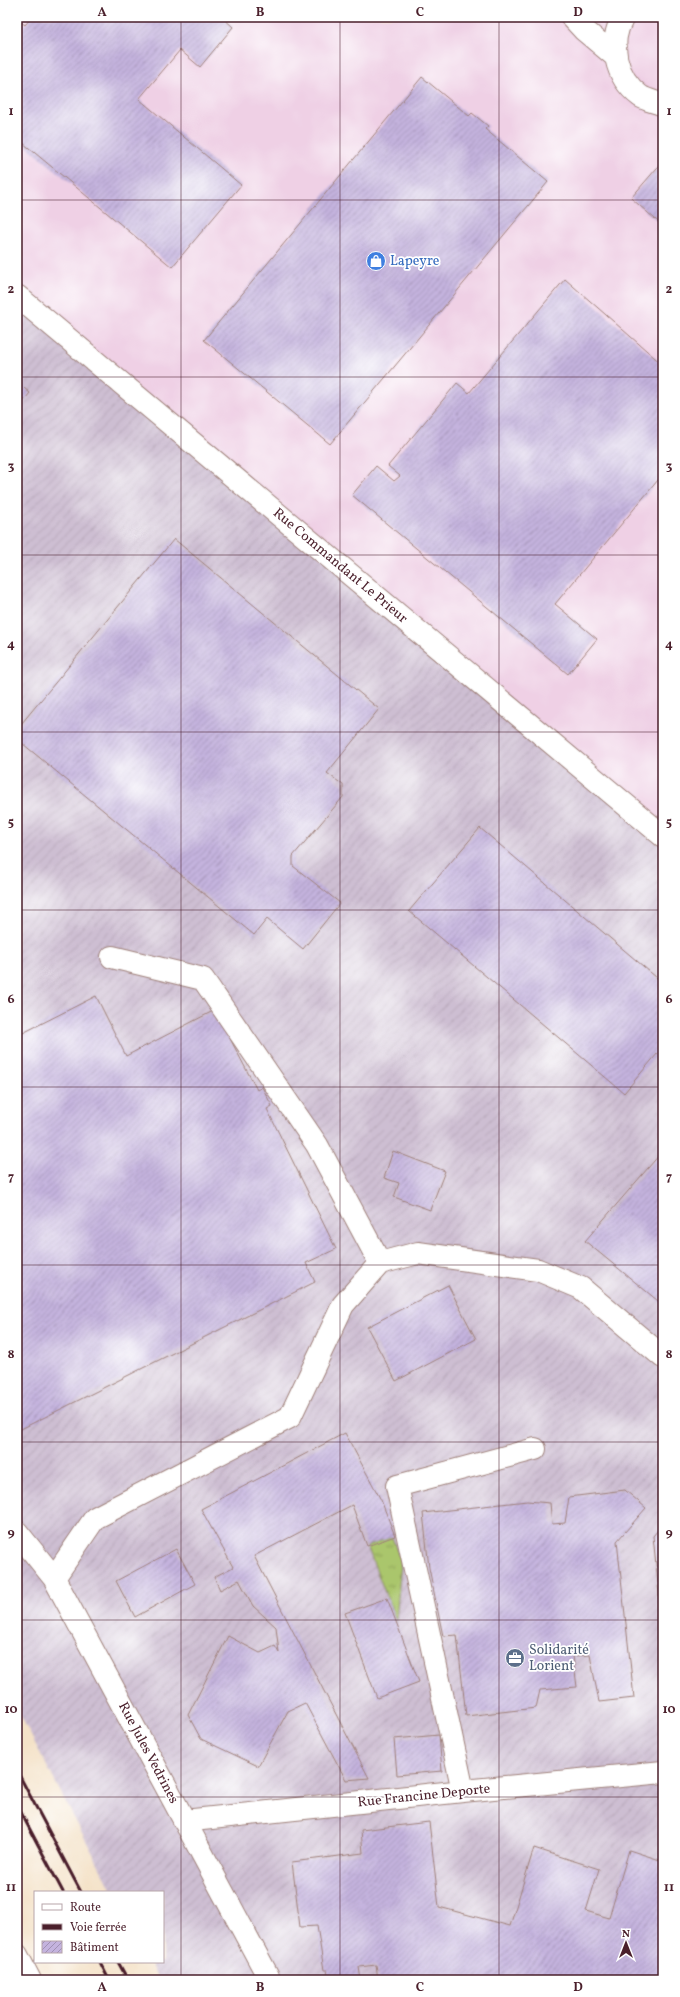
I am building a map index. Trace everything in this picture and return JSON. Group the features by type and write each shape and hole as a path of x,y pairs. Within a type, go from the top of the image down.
{"street":[{"path":"572,17 584,30 615,56"},
{"path":"623,17 616,28 615,56 623,78 640,96 663,105"},
{"name":"Rue Commandant Le Prieur","path":"17,296 663,836"},
{"path":"112,957 203,978 317,1145 380,1264"},
{"path":"54,1578 95,1518 290,1417 344,1305 380,1264 418,1253 538,1270 581,1288 663,1357"},
{"path":"463,1791 396,1486 535,1449"},
{"name":"Rue Jules Vedrines","path":"17,1532 54,1578 270,1980"},
{"name":"Rue Francine Deporte","path":"184,1821 463,1791 663,1772"},
{"path":"17,1955 30,1980"}],"shaded area":[{"path":"17,17 663,17 663,836 17,296"},
{"path":"17,296 663,836 663,1980 159,1980 150,1963 164,1963 164,1891 112,1891 17,1709"}],"green space":[{"path":"392,1537 401,1562 396,1621 367,1546"}],"building":[{"path":"32,17 222,17 233,27 200,67 180,50 139,99 241,185 172,267 17,138 17,19 25,25"},
{"name":"Lapeyre","path":"422,77 469,116 472,113 488,126 485,129 548,182 330,444 204,340"},
{"path":"663,161 663,226 631,198"},
{"path":"565,279 663,365 663,474 555,604 597,639 568,674 352,495 376,466 394,481 400,476 388,466 457,383 469,393"},
{"path":"17,382 30,393 17,409"},
{"path":"174,539 379,709 327,773 343,785 343,797 293,856 293,866 340,903 303,949 267,919 254,935 17,739 17,729"},
{"path":"480,828 663,983 663,1047 624,1093 409,911"},
{"path":"96,996 126,1056 215,1010 257,1090 262,1087 272,1106 267,1109 336,1249 306,1263 315,1282 17,1431 17,1036"},
{"path":"393,1151 445,1171 430,1210 394,1197 399,1183 384,1178"},
{"path":"661,1153 663,1155 663,1305 585,1241"},
{"path":"448,1285 476,1339 396,1381 367,1327"},
{"path":"345,1433 381,1500 395,1536 367,1546 352,1505 254,1556 369,1778 346,1780 305,1703 288,1711 258,1766 201,1739 188,1715 228,1636 260,1653 275,1646 279,1653 276,1627 253,1606 239,1580 220,1590 214,1577 233,1567 201,1509"},
{"path":"625,1490 646,1508 617,1541 634,1698 599,1702 590,1655 573,1656 577,1687 540,1690 536,1708 466,1716 457,1635 443,1636 429,1568 423,1513 527,1501 550,1503 552,1524 565,1523 569,1497"},
{"path":"663,1524 663,1624 662,1624 653,1536"},
{"path":"176,1549 195,1584 135,1617 116,1581"},
{"path":"387,1598 419,1682 377,1698 345,1613"},
{"path":"439,1735 442,1771 397,1775 394,1739"},
{"path":"429,1822 439,1907 510,1926 534,1848 599,1869 586,1911 609,1918 629,1850 663,1861 663,1980 378,1980 376,1965 359,1967 361,1980 329,1980 327,1970 324,1970 317,1926 300,1927 292,1862 363,1853 361,1830"}],"railway":[{"path":"17,1771 80,1891"},
{"path":"17,1805 62,1891"},
{"path":"100,1963 109,1980"},
{"path":"119,1963 128,1980"}],"place":[{"name":"Lapeyre","path":"376,261"},
{"name":"Solidarité Lorient","path":"515,1658"}]}
